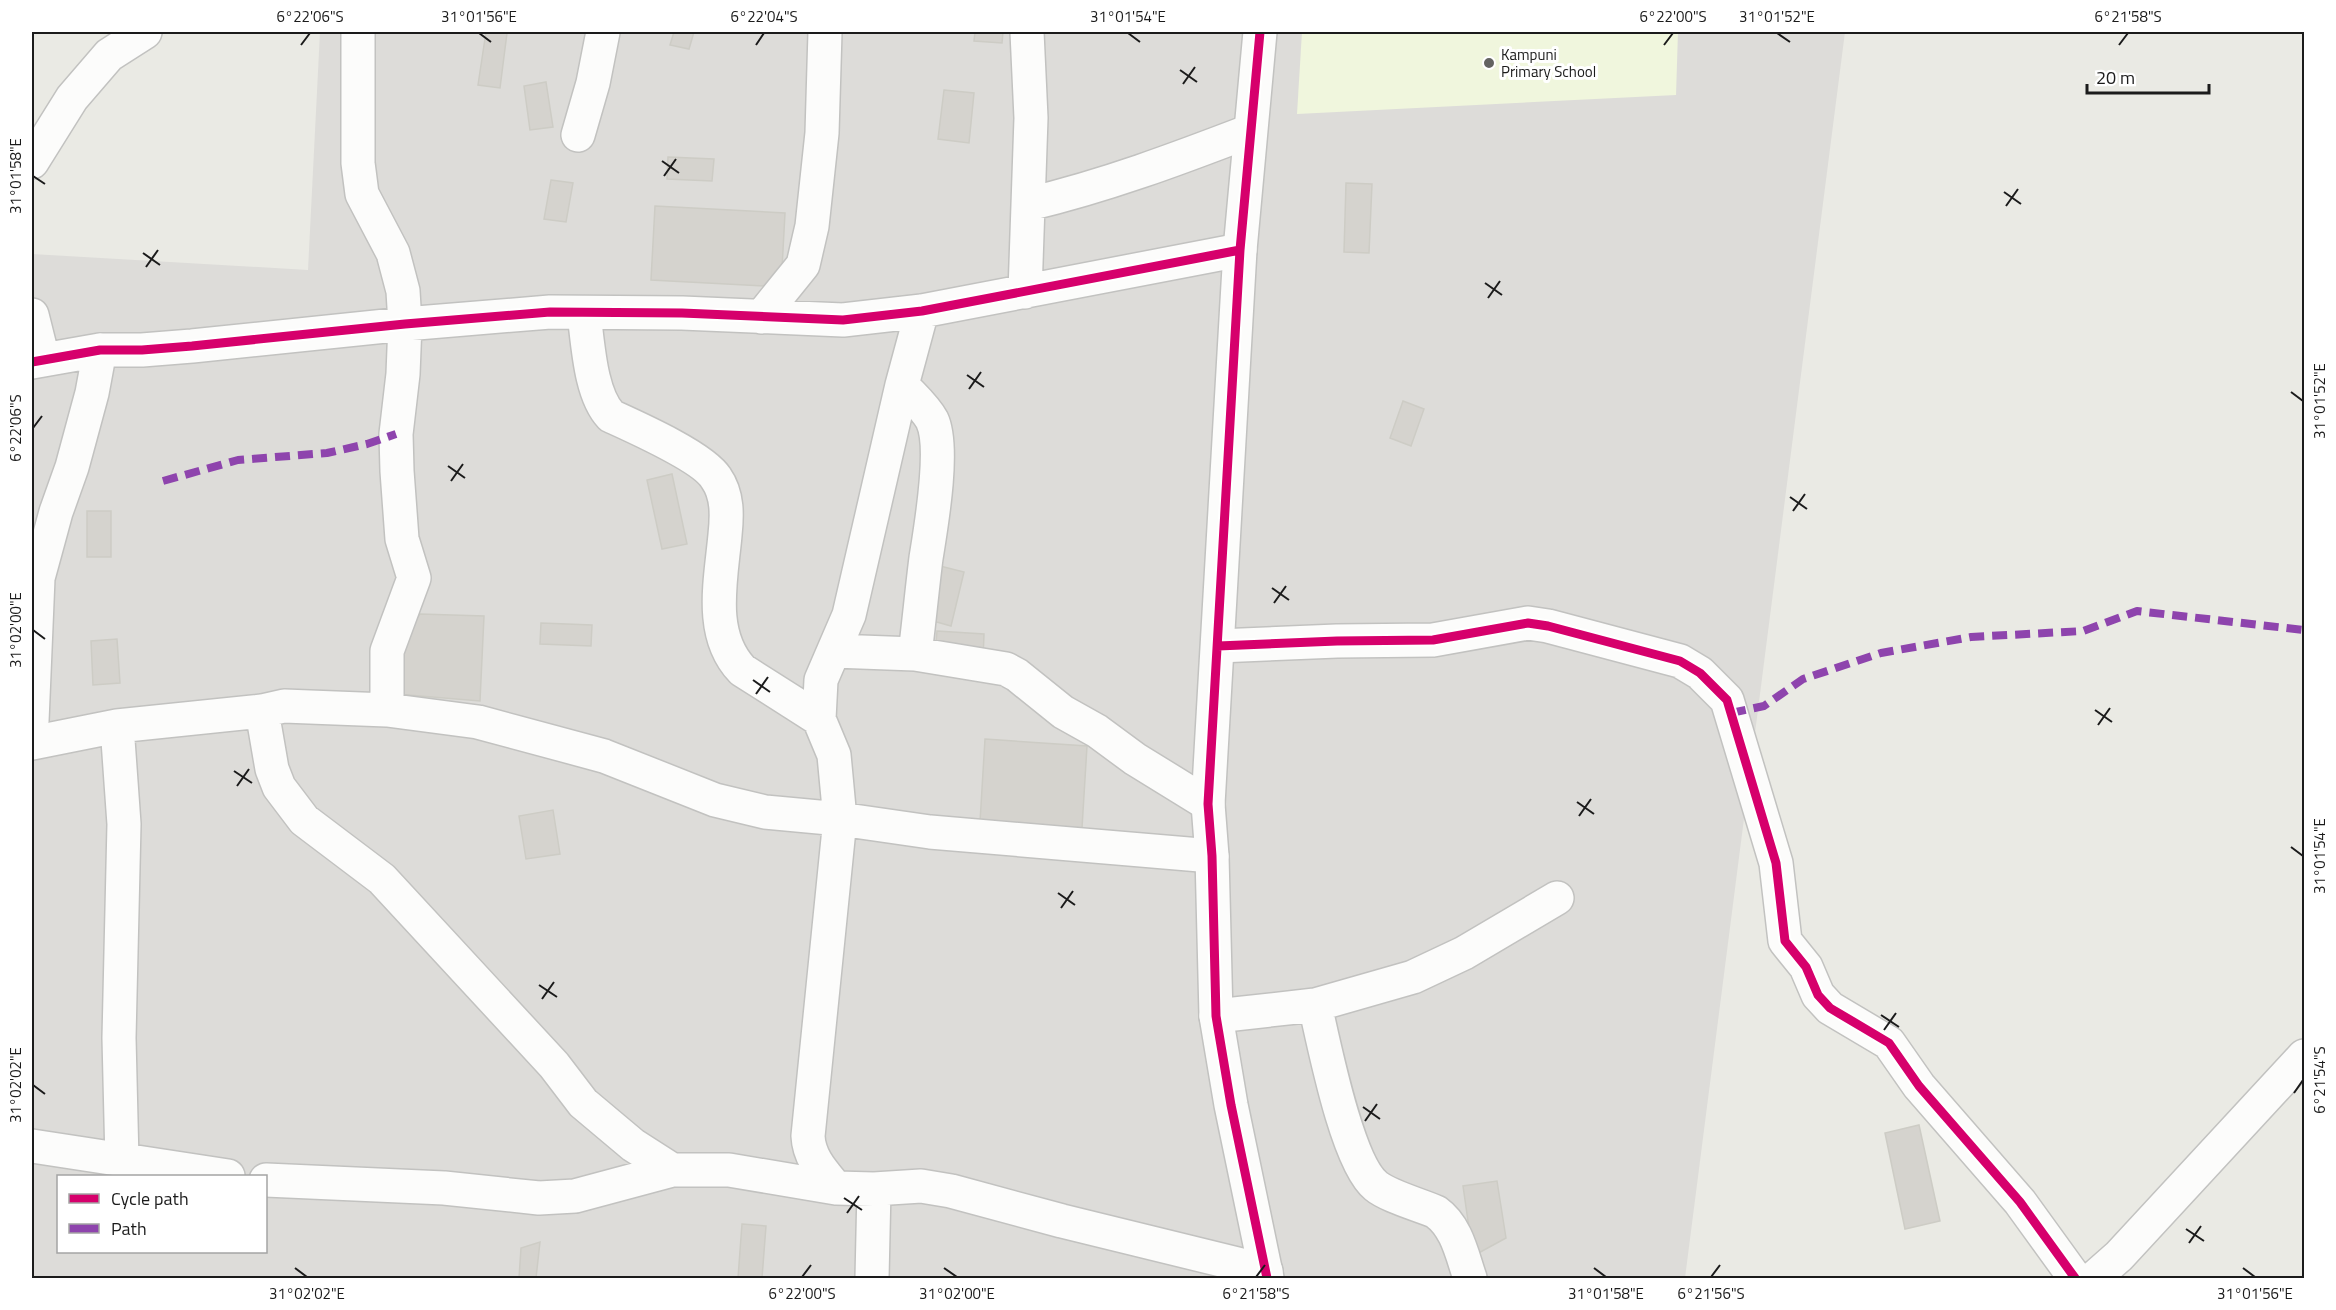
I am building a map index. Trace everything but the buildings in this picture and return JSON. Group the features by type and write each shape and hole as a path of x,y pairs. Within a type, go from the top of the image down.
{"street":[{"path":"32,162 72,98 109,55 145,32"},
{"path":"358,32 358,163 362,194 393,253 403,291 405,324 403,374 396,434 397,471 402,539 414,578 387,651 387,710"},
{"path":"578,135 593,83 603,32"},
{"path":"761,317 803,265 812,226 822,133 825,32"},
{"path":"1025,292 1031,118 1027,32"},
{"path":"267,1180 444,1188 539,1198 575,1196 672,1170 729,1170 836,1188 874,1189 921,1186 951,1191 1266,1275 1231,1106 1216,1016 1212,856 1208,804 1240,250 1260,32"},
{"path":"1029,204 1084,191 1171,162 1250,131"},
{"path":"32,315 37,360 100,350 142,350 192,346 550,312 682,313 843,320 922,311 1240,250"},
{"path":"836,1188 814,1160 808,1136 840,819 834,754 819,719 821,680 849,615 902,385 922,311"},
{"path":"584,314 597,393 603,408 610,416 699,462 716,477 727,508 719,614 728,650 734,661 742,670 819,719"},
{"path":"32,721 38,578 56,512 75,457 92,393 100,350"},
{"path":"902,385 925,409 932,421 937,438 933,520 915,654"},
{"path":"1218,646 1434,640 1528,623 1548,626 1680,661 1700,673 1727,700 1776,862 1785,941 1806,967 1818,995 1830,1008 1889,1043 1919,1086 2020,1202 2076,1278"},
{"path":"834,651 915,654 1006,669 1017,675 1063,712 1097,731 1135,759 1208,804"},
{"path":"32,743 117,726 262,711 284,706 387,710 478,722 604,756 715,800 765,812 840,819 930,832 1212,856"},
{"path":"262,711 272,769 279,787 304,820 382,879 546,1056 583,1103 633,1145 672,1170"},
{"path":"117,726 124,824 118,1038 122,1161"},
{"path":"1216,1016 1315,1005 1413,977 1464,953 1557,898"},
{"path":"1315,1005 1342,1118 1365,1172 1377,1187 1436,1212 1444,1218 1453,1231 1470,1278"},
{"path":"2094,1278 2120,1256 2304,1056"},
{"path":"32,1146 221,1175"},
{"path":"872,1278 874,1189"}],"shaded area":[{"path":"320,32 1845,32 1685,1278 32,1278 32,254 308,270"},
{"name":"Kampuni Primary School","path":"1302,32 1678,32 1676,95 1297,114"}],"marked path":[{"path":"163,481 238,460 327,453 367,444 396,434"},
{"path":"1731,713 1764,706 1803,679 1881,653 1971,637 2083,631 2137,611 2304,630"}],"cycle path":[{"path":"1260,32 1240,250 1208,804 1212,856 1216,1016 1231,1105 1267,1278"},
{"path":"32,362 100,350 142,350 192,346 550,312 682,313 843,320 922,311 1240,250"},
{"path":"1218,646 1433,640 1528,623 1548,626 1680,661 1700,673 1727,700 1776,863 1785,941 1806,967 1818,995 1830,1008 1889,1043 1919,1086 2020,1202 2075,1278"}],"place":[{"name":"Kampuni Primary School","path":"1489,63"}]}
